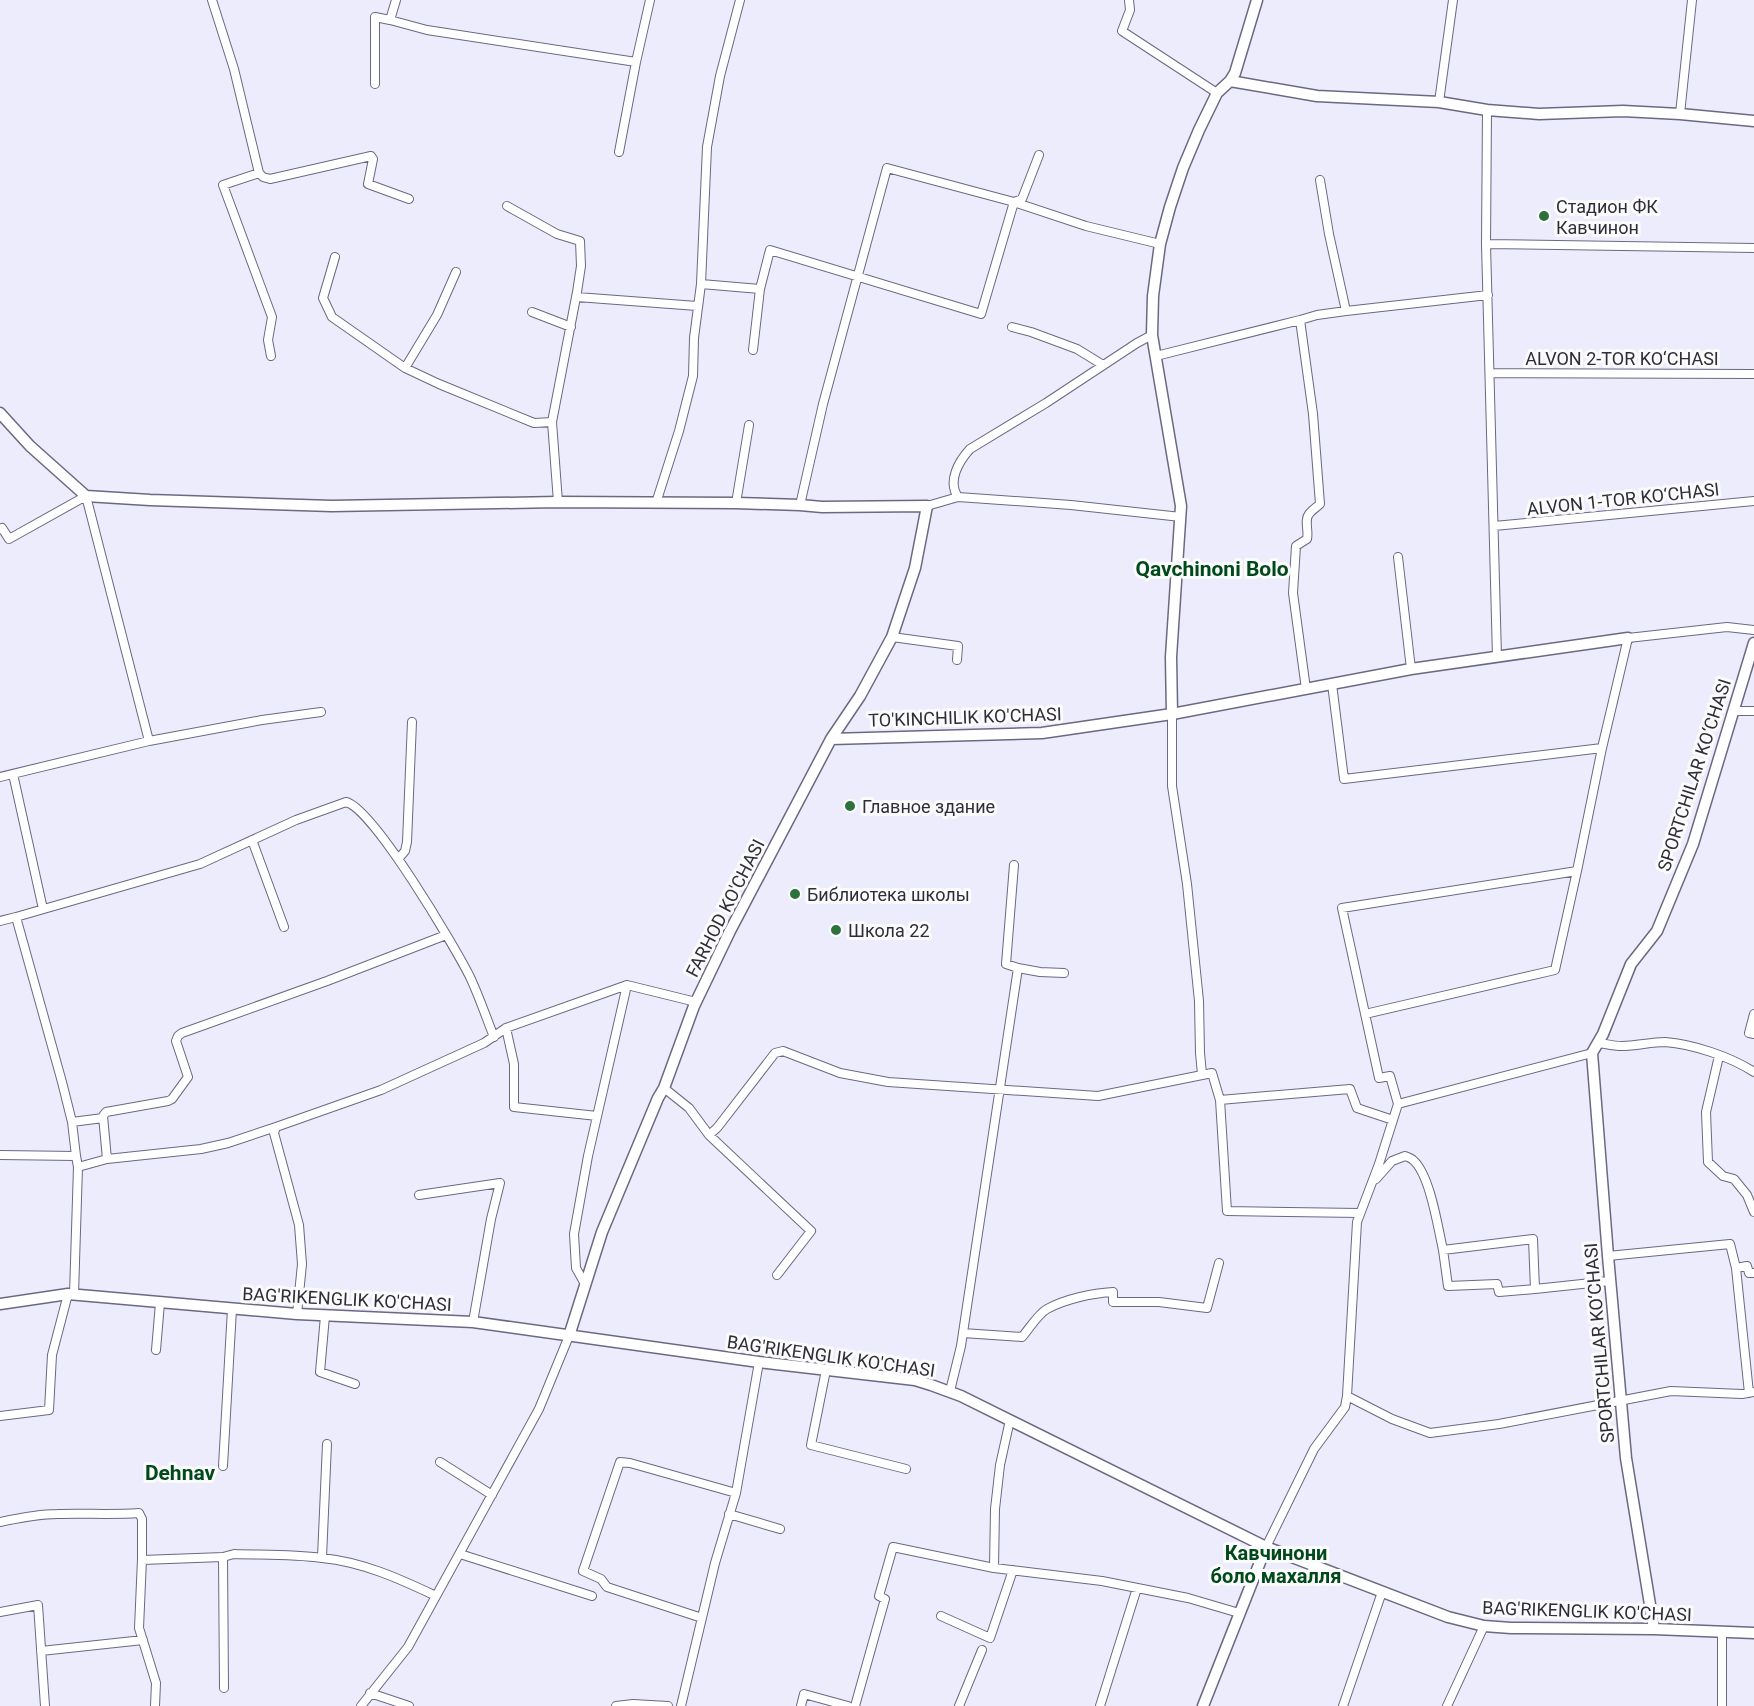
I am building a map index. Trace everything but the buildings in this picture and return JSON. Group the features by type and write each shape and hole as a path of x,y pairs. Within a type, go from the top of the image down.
{"street":[{"path":"212,0 234,69 259,173 270,179 371,156 373,159 368,184 409,199"},
{"path":"390,20 396,0"},
{"path":"619,152 650,0"},
{"path":"656,503 679,431 693,376 697,306 701,284 707,147 720,76 740,0"},
{"path":"1129,0 1130,10 1122,31 1217,93"},
{"path":"1202,1074 1199,1001 1187,884 1173,786 1172,657 1181,506 1152,335 1153,296 1160,244 1183,168 1217,93 1234,74 1257,0"},
{"path":"1438,102 1453,0"},
{"path":"1680,114 1692,0"},
{"path":"375,84 375,17 427,30 636,62"},
{"path":"1230,81 1317,96 1438,102 1487,110 1539,114 1623,111 1754,121"},
{"path":"1487,110 1486,244 1497,657"},
{"path":"1014,202 1022,199 1039,155"},
{"path":"800,505 823,404 887,168 1014,202 1086,226 1160,244"},
{"path":"259,173 222,185 272,317 268,340 271,356"},
{"path":"1320,180 1346,310"},
{"path":"753,350 760,289 770,250 981,314 1014,202"},
{"path":"507,207 557,234 580,241 581,266 552,422 558,502"},
{"path":"1486,244 1754,248"},
{"path":"335,256 323,298 332,317 405,368 534,423 552,422"},
{"path":"405,368 436,315 456,272"},
{"path":"701,284 760,289"},
{"path":"1156,356 1317,315 1488,295"},
{"path":"576,297 697,306"},
{"path":"532,312 571,327"},
{"path":"1300,320 1313,414 1320,504 1309,513 1306,520 1307,538 1296,546 1293,593 1306,689"},
{"path":"1011,327 1077,349 1103,365"},
{"path":"958,497 953,485 955,473 961,459 970,449 1152,335"},
{"name":"ALVON 2-TOR KO‘CHASI","path":"1491,373 1754,374"},
{"path":"0,413 30,446 86,496 149,741"},
{"path":"736,503 749,425"},
{"path":"0,529 2,528 9,539 86,496 150,501 332,506 558,502 736,503 822,507 927,506 958,497 1181,518"},
{"name":"ALVON 1-TOR KO‘CHASI","path":"1494,526 1754,501"},
{"name":"FARHOD KO'CHASI","path":"569,1335 602,1232 653,1108 664,1088 696,1002 730,931 831,739 860,696 892,637 915,568 927,506"},
{"path":"1398,557 1412,669"},
{"path":"1365,1014 1555,970 1628,638 1727,627 1754,630"},
{"path":"892,637 958,646 957,660"},
{"name":"TO'KINCHILIK KO'CHASI","path":"831,739 1042,733 1172,714 1412,669 1628,638"},
{"name":"SPORTCHILAR KO‘CHASI","path":"1654,1629 1626,1458 1608,1256 1595,1048 1631,964 1657,931 1693,844 1754,643"},
{"path":"1332,684 1344,779 1602,748"},
{"path":"1733,711 1754,711"},
{"path":"0,777 149,741 262,720 321,712"},
{"path":"399,858 407,842 412,722"},
{"path":"13,774 43,909"},
{"path":"0,921 200,864 315,812 346,802 352,803 363,813 399,858 446,935 470,977 494,1037"},
{"path":"252,840 285,927"},
{"path":"1014,865 1006,964 1040,972 1064,973"},
{"path":"1203,1706 1266,1547 1314,1449 1345,1407 1357,1222 1398,1104 1390,1076 1379,1078 1342,908 1577,871"},
{"path":"0,1416 49,1410 52,1355 71,1294 78,1167 72,1122 16,917"},
{"path":"107,1159 105,1112 168,1101 188,1077 176,1041 182,1033 446,935"},
{"path":"950,1391 963,1333 1018,968"},
{"path":"78,1167 107,1159 201,1149 228,1143 381,1090 446,1061 494,1037 506,1028 627,984 696,1002"},
{"path":"585,1284 576,1268 574,1234 588,1156 627,984"},
{"path":"1754,1014 1749,1033 1754,1034"},
{"path":"506,1028 514,1064 514,1107 597,1116"},
{"path":"1398,1104 1595,1048 1664,1042 1688,1046 1719,1056 1754,1072"},
{"path":"709,1135 776,1053 783,1051 840,1073 888,1082 1098,1096 1212,1073 1220,1100 1227,1211 1360,1213"},
{"path":"1719,1056 1706,1112 1708,1162 1723,1176 1734,1179 1747,1195 1754,1212"},
{"path":"664,1088 689,1108 709,1135 811,1231 777,1275"},
{"path":"1220,1100 1350,1089 1357,1108 1393,1120"},
{"path":"72,1122 104,1118"},
{"path":"276,1126 274,1133 299,1225 302,1264 297,1314"},
{"path":"0,1155 76,1156"},
{"path":"1372,1183 1392,1161 1405,1156 1414,1161 1423,1173 1433,1203 1448,1286 1497,1284 1499,1292 1610,1281"},
{"path":"419,1195 500,1183 491,1219 473,1322"},
{"path":"1443,1250 1533,1239 1535,1289"},
{"path":"1347,1396 1392,1419 1430,1433 1499,1424 1671,1391 1752,1393 1736,1271 1730,1244 1608,1256"},
{"path":"963,1333 1022,1337 1045,1309 1101,1293 1113,1292 1113,1302 1159,1302 1208,1308 1219,1263"},
{"path":"1736,1271 1747,1266 1749,1274 1754,1273"},
{"name":"BAG'RIKENGLIK KO'CHASI","path":"0,1304 71,1294 325,1316 473,1322 759,1362 915,1380 950,1391 1266,1547 1448,1617 1484,1626 1510,1628 1654,1629 1754,1633"},
{"path":"156,1350 160,1303"},
{"path":"223,1466 232,1309"},
{"path":"325,1316 320,1372 355,1384"},
{"path":"361,1706 408,1647 539,1409 569,1335"},
{"path":"681,1706 715,1563 736,1493 759,1362"},
{"path":"826,1370 811,1445 906,1469"},
{"path":"994,1568 996,1498 1000,1464 1010,1420"},
{"path":"322,1557 327,1444"},
{"path":"440,1462 492,1495"},
{"path":"702,1618 607,1587 601,1580 583,1572 621,1462 736,1493"},
{"path":"0,1522 56,1514 139,1513 142,1519 139,1628 156,1683 155,1706"},
{"path":"729,1514 780,1529"},
{"path":"855,1706 885,1599 879,1596 893,1547 994,1568 1102,1581 1188,1598 1239,1613"},
{"path":"142,1560 223,1557 234,1554 322,1557 360,1565 436,1596"},
{"path":"460,1554 592,1596"},
{"path":"223,1557 224,1688"},
{"path":"941,1616 990,1638 1013,1570"},
{"path":"1100,1706 1137,1588"},
{"path":"1343,1706 1382,1592"},
{"path":"0,1612 38,1605 45,1706"},
{"path":"1448,1706 1484,1626"},
{"path":"1722,1632 1722,1706"},
{"path":"41,1651 143,1640"},
{"path":"959,1706 982,1650"},
{"path":"370,1693 409,1706"},
{"path":"801,1706 804,1694 848,1706"},
{"path":"616,1706 633,1704 668,1706"}],"place":[{"name":"Стадион ФК Кавчинон","path":"1544,216"},
{"name":"Главное здание","path":"850,806"},
{"name":"Библиотека школы","path":"795,894"},
{"name":"Школа 22","path":"836,930"}],"district":[{"name":"Qavchinoni Bolo","path":"1212,569"},
{"name":"Dehnav","path":"180,1473"},
{"name":"Кавчинони боло махалля","path":"1276,1564"}]}
